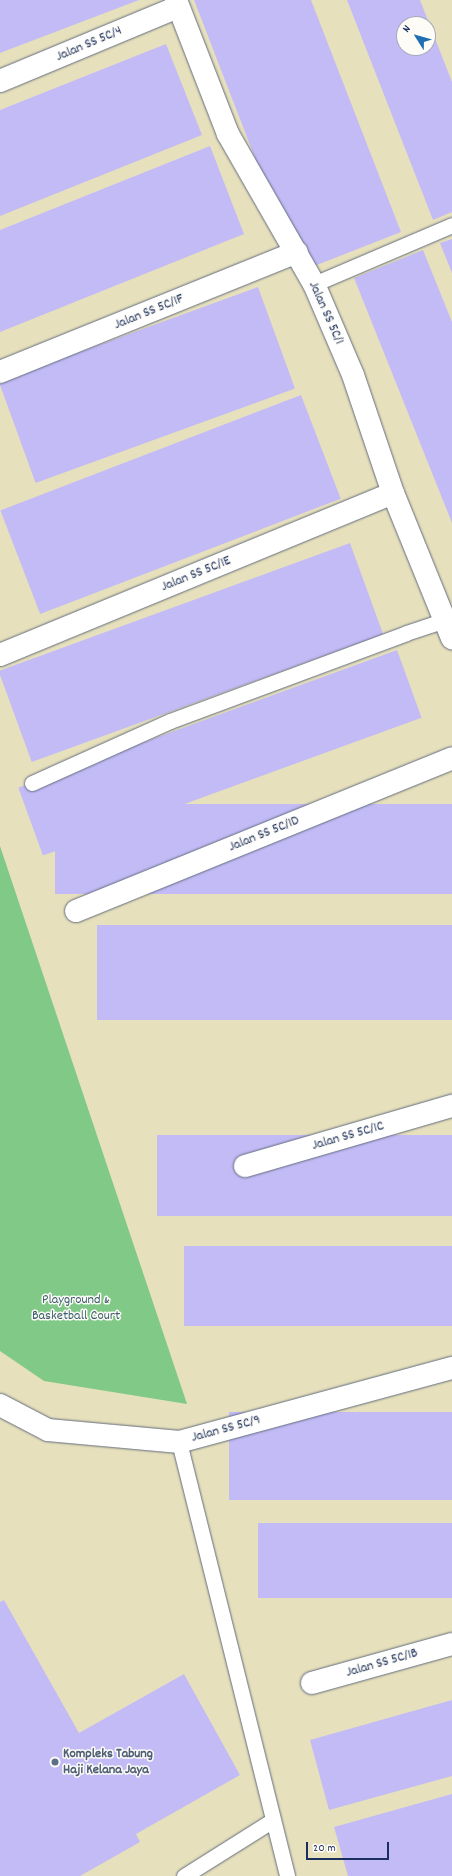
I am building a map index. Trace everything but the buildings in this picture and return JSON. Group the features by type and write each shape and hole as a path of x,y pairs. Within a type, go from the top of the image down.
{"street":[{"name":"Jalan SS 5C/4","path":"0,81 177,3"},
{"name":"Jalan SS 5C/1","path":"177,3 228,134 314,284 353,375 393,493 449,629"},
{"name":"Jalan SS 5C/1F","path":"0,372 297,252"},
{"name":"Jalan SS 5C/1E","path":"0,655 393,493"},
{"name":"Jalan SS 5C/1D","path":"76,911 452,758"},
{"name":"Jalan SS 5C/1C","path":"245,1166 452,1106"},
{"name":"Jalan SS 5C/9","path":"0,1405 48,1430 179,1442 452,1368"},
{"name":"Jalan SS 5C/1B","path":"312,1683 452,1644"}],"lane":[{"path":"314,284 452,225"},
{"path":"32,783 170,721 406,633 449,629"},
{"path":"179,1442 287,1876"},
{"path":"184,1876 273,1820"}],"green space":[{"name":"Playground & Basketball Court","path":"0,846 187,1404 44,1381 0,1351"}],"place":[{"name":"Kompleks Tabung Haji Kelana Jaya","path":"55,1762"}]}
